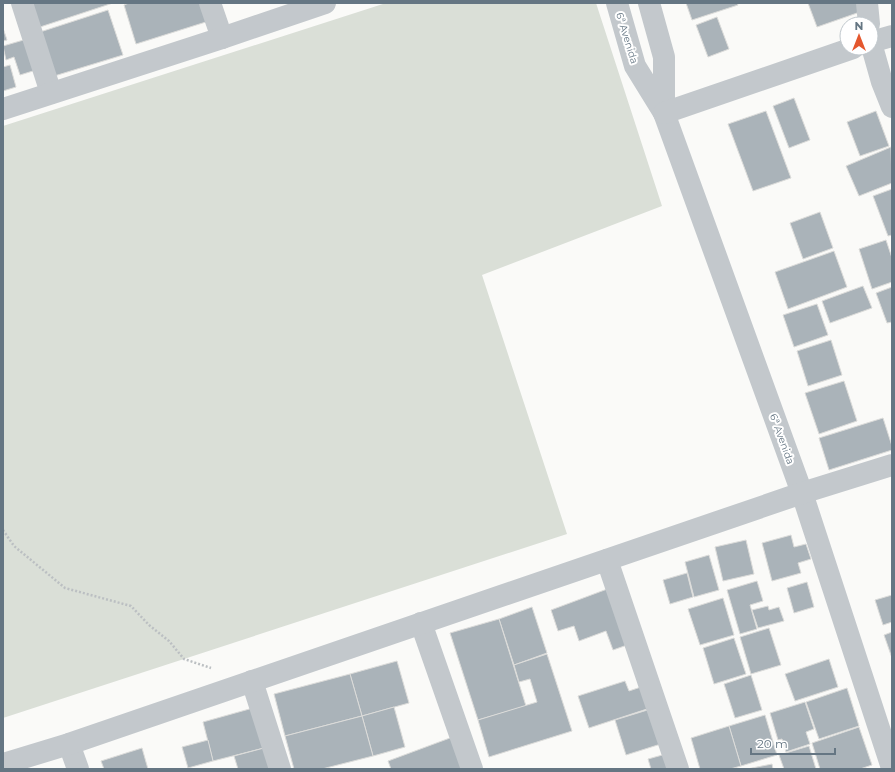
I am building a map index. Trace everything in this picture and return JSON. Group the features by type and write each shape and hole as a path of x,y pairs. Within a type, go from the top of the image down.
{"street":[{"path":"22,3 51,93"},
{"path":"210,3 222,38"},
{"path":"3,109 325,3"},
{"name":"6ª Avenida","path":"617,3 635,66 664,113 802,493 892,768"},
{"name":"6ª Avenida","path":"649,3 664,57 664,113"},
{"path":"867,3 868,16"},
{"path":"879,40 892,36"},
{"path":"664,113 839,53"},
{"path":"875,56 882,82 892,107"},
{"path":"3,764 69,744 802,493 892,465"},
{"path":"607,560 678,769"},
{"path":"421,623 472,769"},
{"path":"252,681 280,769"},
{"path":"69,744 78,769"}],"path":[{"path":"3,530 14,546 65,588 131,606 149,626 169,641 184,659 252,681"}],"shaded area":[{"path":"386,3 596,3 662,206 482,275 567,534 3,718 3,126"}],"building":[{"path":"26,3 113,3 34,29"},
{"path":"129,3 204,3 209,21 136,44 124,5"},
{"path":"686,3 737,3 738,5 692,20"},
{"path":"808,3 857,3 860,12 849,16 839,16 839,19 817,27"},
{"path":"108,10 123,55 51,77 37,33"},
{"path":"717,17 729,49 708,57 696,25"},
{"path":"3,28 7,40 3,41"},
{"path":"27,39 36,70 20,75 14,57 6,60 3,46"},
{"path":"10,65 16,87 3,91 3,67"},
{"path":"794,98 810,140 789,148 773,106"},
{"path":"766,111 791,178 753,191 728,124"},
{"path":"876,111 889,146 860,156 847,122"},
{"path":"891,147 892,183 859,196 846,166"},
{"path":"892,189 892,235 888,236 873,196"},
{"path":"820,212 833,248 803,259 790,223"},
{"path":"886,240 892,258 892,282 872,289 859,249"},
{"path":"834,251 847,287 788,309 775,272"},
{"path":"863,286 872,308 830,323 822,301"},
{"path":"892,287 892,322 887,323 876,293"},
{"path":"817,304 828,335 794,347 783,315"},
{"path":"831,340 842,375 808,386 797,351"},
{"path":"844,381 857,421 819,434 805,393"},
{"path":"883,418 892,450 829,470 819,438"},
{"path":"791,535 794,547 806,544 811,559 798,563 801,573 772,581 762,543"},
{"path":"746,540 754,574 723,581 715,547"},
{"path":"709,555 719,590 694,597 685,562"},
{"path":"687,573 693,597 670,604 663,580"},
{"path":"757,581 763,601 750,605 757,629 740,634 727,590"},
{"path":"807,582 814,607 794,613 787,588"},
{"path":"610,588 630,644 613,650 606,631 579,641 574,626 558,631 551,610"},
{"path":"892,595 892,622 883,625 875,600"},
{"path":"723,598 734,635 700,645 688,609"},
{"path":"768,606 769,610 779,607 784,621 758,628 752,610"},
{"path":"532,607 547,653 514,665 499,619"},
{"path":"499,619 526,706 478,720 450,633"},
{"path":"769,628 781,665 751,674 740,637"},
{"path":"892,632 892,658 884,635"},
{"path":"734,638 746,674 714,684 703,648"},
{"path":"547,654 572,731 489,757 478,720 537,702 530,679 519,682 514,665"},
{"path":"829,659 838,687 795,701 785,674"},
{"path":"397,661 409,703 362,716 350,674"},
{"path":"350,674 362,716 285,736 274,694"},
{"path":"751,675 762,710 735,718 724,684"},
{"path":"625,681 629,691 644,686 650,708 589,728 578,696"},
{"path":"847,688 859,726 819,739 806,702"},
{"path":"805,702 814,729 806,732 810,744 786,752 782,739 778,740 770,713"},
{"path":"394,707 405,747 373,756 362,716"},
{"path":"253,708 264,748 213,761 203,722"},
{"path":"654,708 664,743 626,755 615,720"},
{"path":"765,715 777,755 741,766 729,726"},
{"path":"362,716 373,756 322,769 294,769 285,736"},
{"path":"729,726 741,766 730,769 700,769 691,738"},
{"path":"859,727 872,765 860,769 820,769 812,743"},
{"path":"458,735 469,765 459,769 391,769 388,761"},
{"path":"208,740 213,761 188,768 182,747"},
{"path":"809,746 816,769 784,769 779,755"},
{"path":"142,748 148,769 104,769 101,761"},
{"path":"264,748 270,769 238,769 234,756"},
{"path":"666,754 670,769 651,769 648,759"},
{"path":"772,764 773,769 747,769"}]}
